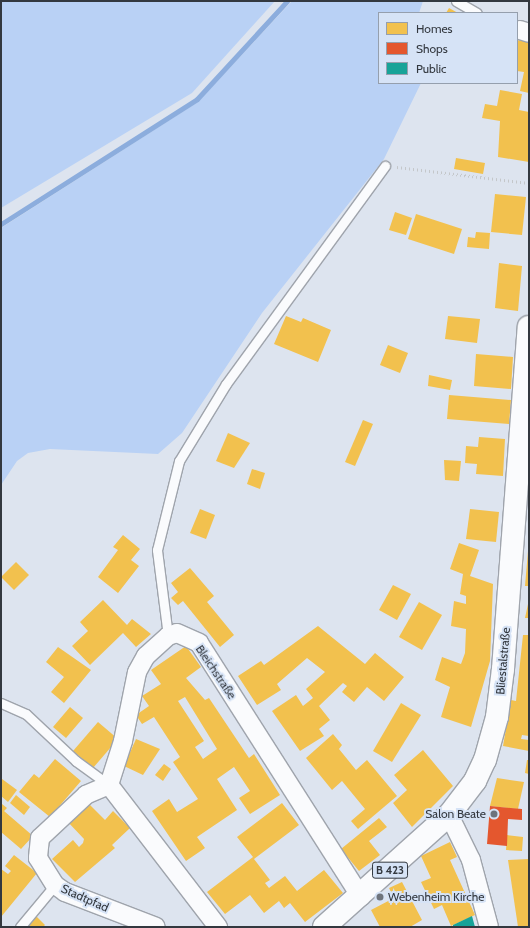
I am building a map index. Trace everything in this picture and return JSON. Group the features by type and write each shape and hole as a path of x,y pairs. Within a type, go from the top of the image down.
{"main road":[{"name":"Bliestalstraße","path":"329,926 449,816 475,781 497,717 529,327"}],"street":[{"path":"168,636 146,656 137,672 123,741 109,784 218,927"},
{"name":"Bleichstraße","path":"168,636 189,636 199,643 361,897"},
{"name":"Stadtpfad","path":"109,784 86,795 40,838 38,858 55,885 156,927"},
{"path":"449,816 472,860 489,927"}],"lane":[{"path":"456,1 475,12"},
{"path":"168,636 157,550 179,460 226,384 385,166"},
{"path":"1,703 26,714 76,761 109,784"},
{"path":"20,927 55,885"}],"path":[{"path":"385,166 529,183"}],"shaded area":[{"path":"1,1 275,1 192,93 1,208"},
{"path":"292,1 423,1 419,12 378,12 378,84 421,84 384,159 262,313 182,433 158,454 50,449 28,453 17,461 1,485 1,228 198,102"}],"building: Homes":[{"path":"449,8 456,12 447,12"},
{"path":"518,40 529,42 529,93 520,91 524,72 518,71"},
{"path":"500,90 522,94 519,110 529,112 529,162 498,157 500,121 482,118 485,104 497,106"},
{"path":"456,158 485,163 483,174 454,169"},
{"path":"495,194 526,197 522,235 491,232"},
{"path":"395,212 412,218 406,235 389,230"},
{"path":"416,214 462,229 454,254 408,239"},
{"path":"476,232 490,233 489,249 467,247 468,237 475,238"},
{"path":"499,263 522,266 518,311 495,308"},
{"path":"286,316 301,322 303,318 331,330 318,362 274,344"},
{"path":"448,316 480,319 477,343 445,339"},
{"path":"388,345 408,353 400,373 380,365"},
{"path":"476,354 513,357 511,389 474,386"},
{"path":"429,375 452,380 450,390 428,386"},
{"path":"449,395 511,400 509,424 447,419"},
{"path":"363,420 373,424 355,466 345,462"},
{"path":"228,433 250,443 234,468 216,461"},
{"path":"479,437 505,439 503,476 476,474 477,464 465,463 466,446 478,447"},
{"path":"444,460 461,461 459,481 445,480"},
{"path":"252,469 265,473 260,489 247,484"},
{"path":"200,509 215,515 206,539 190,533"},
{"path":"470,509 499,512 496,542 466,539"},
{"path":"123,535 140,549 131,560 139,566 118,593 98,577 118,550 113,547"},
{"path":"459,543 479,550 470,576 493,584 490,661 471,727 441,717 450,687 435,680 442,657 461,664 465,653 466,629 451,626 454,601 466,604 466,596 460,594 463,574 450,569"},
{"path":"528,551 529,586 525,586"},
{"path":"16,562 29,575 14,590 1,577"},
{"path":"190,568 214,596 207,602 234,635 220,647 183,601 178,605 171,598 178,592 171,583"},
{"path":"393,585 411,594 397,620 379,610"},
{"path":"103,600 127,625 132,619 151,634 136,647 123,633 90,665 72,646 88,631 80,622"},
{"path":"419,602 442,615 422,650 399,637"},
{"path":"528,604 529,618 525,618"},
{"path":"318,626 365,664 375,653 404,677 384,701 367,687 354,702 342,692 347,686 343,683 319,706 330,720 319,729 324,736 300,751 272,711 296,695 303,706 313,698 306,689 325,672 307,658 277,684 281,690 257,705 238,676 261,661 264,665"},
{"path":"523,635 529,635 529,736 522,735 521,739 529,740 529,751 503,746 511,700 516,701"},
{"path":"186,646 201,667 186,678 205,700 209,698 249,758 254,754 280,795 250,814 239,798 250,791 234,767 217,779 237,810 197,837 205,848 186,861 152,811 169,799 177,812 198,799 173,762 180,757 154,717 142,724 136,715 149,706 142,696 161,684 151,670","holes":["185,697 217,749 203,759 195,747 204,741 178,701"]},
{"path":"58,647 91,670 64,703 51,692 64,677 46,662"},
{"path":"401,703 421,715 392,762 373,751"},
{"path":"70,707 83,718 66,738 53,727"},
{"path":"98,722 118,739 93,768 73,751"},
{"path":"333,734 342,745 339,749 356,770 367,760 397,796 358,829 351,821 365,809 342,781 332,790 306,758"},
{"path":"136,739 160,749 143,775 124,766"},
{"path":"423,750 453,786 412,827 393,803 407,790 394,775"},
{"path":"55,759 81,781 50,817 19,792 34,774 39,778"},
{"path":"527,760 529,760 529,774 525,773"},
{"path":"164,764 171,769 163,781 155,775"},
{"path":"497,778 524,782 518,809 490,806"},
{"path":"2,779 17,790 8,802 1,796"},
{"path":"16,795 30,807 24,815 10,803"},
{"path":"87,802 105,820 113,811 130,828 112,845 115,848 75,882 52,859 73,840 79,847 83,843 84,839 67,821"},
{"path":"282,803 299,825 254,859 270,880 265,883 269,888 285,876 297,891 324,870 343,893 305,922 290,903 284,908 279,901 264,913 250,895 225,914 207,892 253,857 237,837"},
{"path":"2,804 7,808 4,811 33,836 21,849 1,832"},
{"path":"379,818 387,827 369,841 380,855 359,871 341,849"},
{"path":"507,835 523,837 522,851 506,850"},
{"path":"450,842 457,857 450,860 475,915 451,926 442,905 434,909 421,882 431,878 421,856"},
{"path":"14,855 37,873 1,917 1,869 8,874 11,871 5,866"},
{"path":"529,859 529,927 518,927 508,860"},
{"path":"402,882 422,920 410,927 380,927 371,910 394,898 389,888"},
{"path":"36,916 45,925 43,927 26,927"}],"building: Shops":[{"path":"490,806 522,809 522,820 508,819 507,846 487,844"}],"building: Public":[{"path":"472,916 475,927 453,927 453,925"}],"waterway":[{"path":"1,224 197,99 287,1"}],"place":[{"name":"Salon Beate","path":"494,814"},
{"name":"Webenheim Kirche","path":"380,897"}]}
